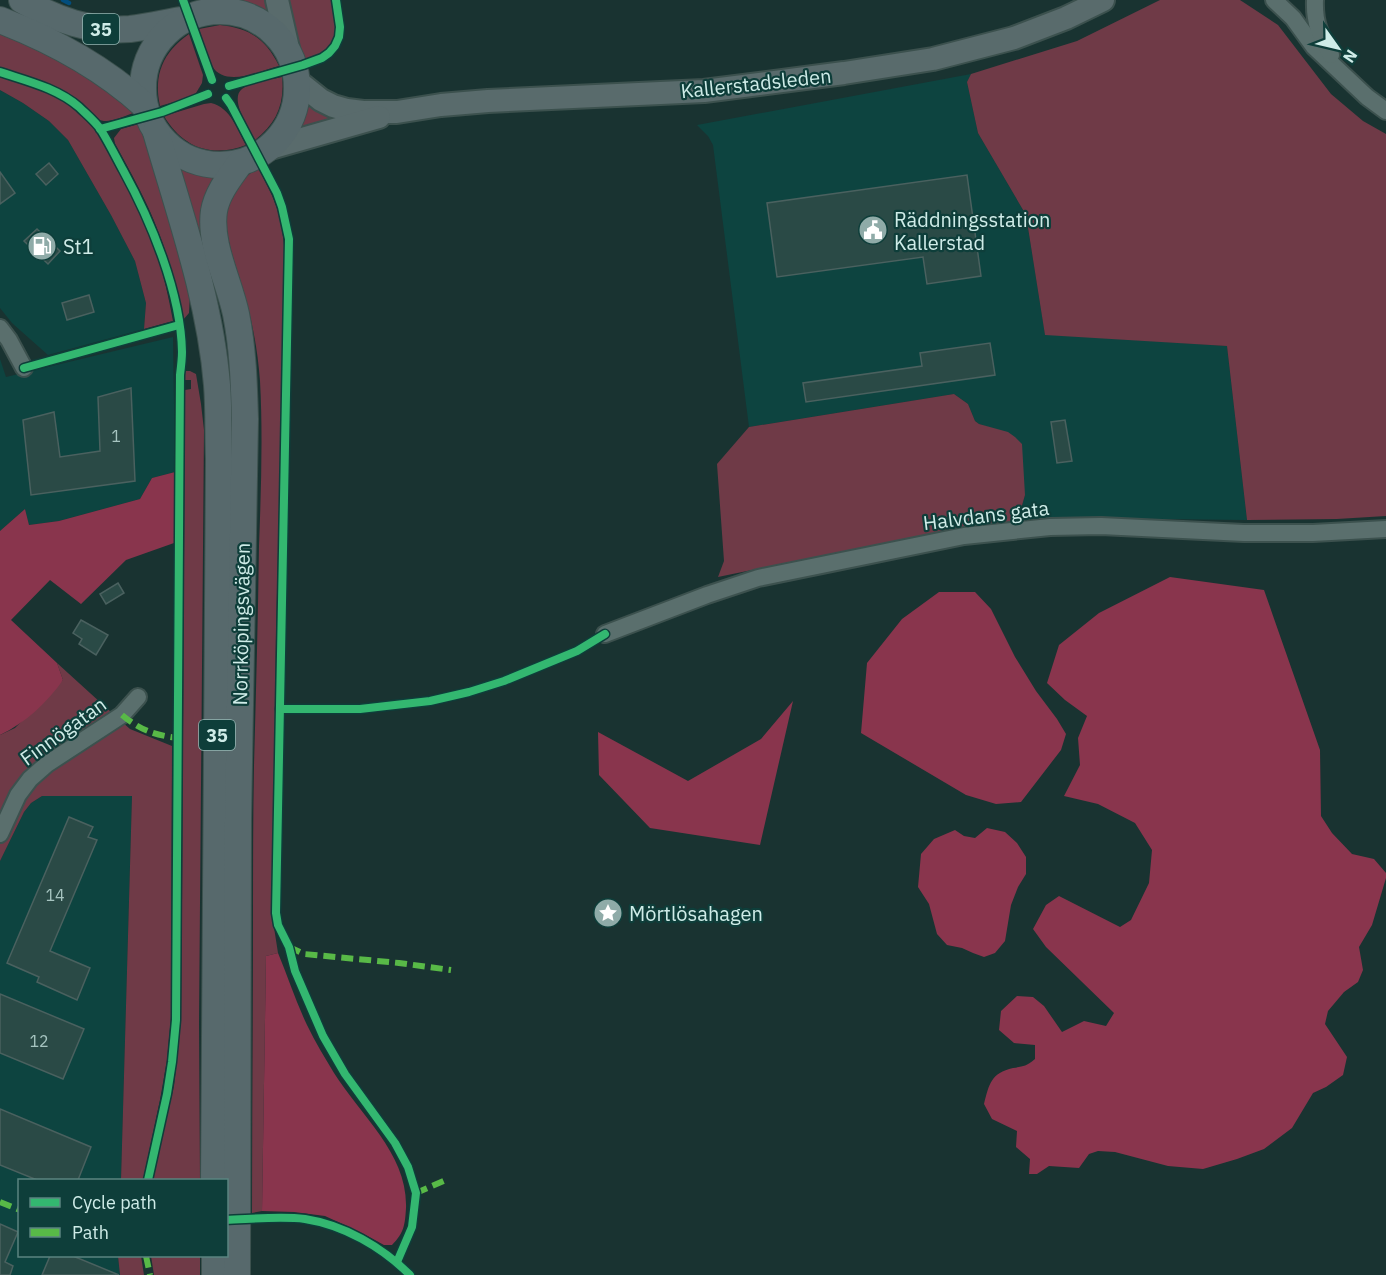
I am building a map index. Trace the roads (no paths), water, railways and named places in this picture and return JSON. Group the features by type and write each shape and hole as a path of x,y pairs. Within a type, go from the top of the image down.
{"main road":[{"name":"35","path":"22,0 55,17 77,25 103,29 130,29 202,10 226,11 246,16 273,32 280,39 293,68 296,102 289,123 276,141 254,157 240,163 218,165 196,162 183,156 171,148 156,132 144,105 142,89 144,74 152,52 166,33 202,10"},
{"path":"277,0 293,68"},
{"name":"Kallerstadsleden","path":"267,149 397,112 441,105 705,91 933,59 1014,38 1066,18 1103,0"},
{"name":"35","path":"0,20 78,57 119,82 144,105"},
{"name":"Kallerstadsleden","path":"293,68 321,100 333,106 363,112 397,112"},
{"name":"Norrköpingsvägen","path":"156,132 206,313 217,386 219,470 214,1179"},
{"name":"Norrköpingsvägen","path":"237,1275 238,832 245,419 240,343 235,313 215,240 213,219 214,208 222,189 240,163"},
{"path":"214,1257 215,1275"}],"street":[{"path":"1274,0 1293,18 1314,47 1366,97 1386,111"},
{"path":"1315,0 1315,17 1319,33 1338,70"},
{"path":"0,328 24,368"},
{"name":"Halvdans gata","path":"604,634 758,578 964,536 1039,528 1101,526 1244,533 1386,530"},
{"name":"Finnögatan","path":"0,834 18,795 30,779 47,764 122,715 138,697"}],"waterway":[{"path":"63,0 69,3"}],"place":[{"name":"Räddningsstation Kallerstad","path":"873,230"},
{"name":"St1","path":"42,246"},
{"name":"Mörtlösahagen","path":"608,913"}]}
